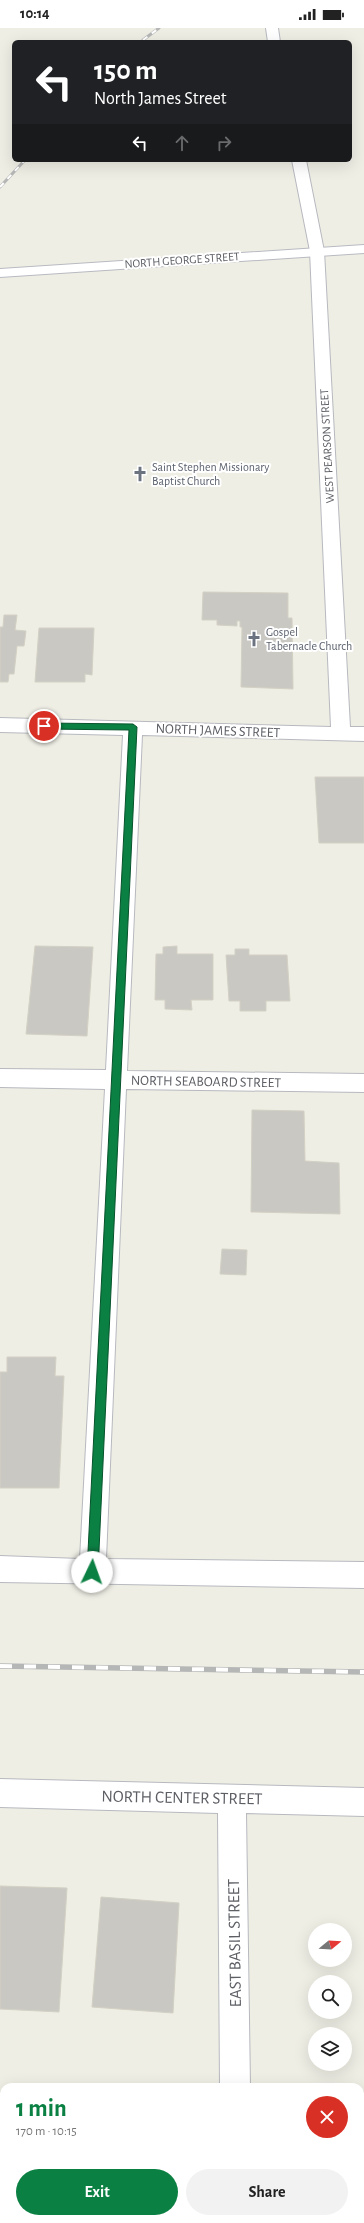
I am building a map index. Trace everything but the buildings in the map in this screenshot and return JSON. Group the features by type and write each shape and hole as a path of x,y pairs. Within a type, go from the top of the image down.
{"street":[{"path":"272,28 274,40"},
{"name":"WEST PEARSON STREET","path":"298,162 317,251 341,734"},
{"name":"NORTH GEORGE STREET","path":"0,273 364,249"},
{"name":"NORTH JAMES STREET","path":"0,725 133,727 364,734"},
{"path":"92,1572 133,727"},
{"name":"NORTH SEABOARD STREET","path":"0,1078 364,1083"},
{"path":"0,1569 92,1572 364,1575"},
{"name":"NORTH CENTER STREET","path":"0,1793 364,1802"},
{"name":"EAST BASIL STREET","path":"232,1799 235,2083"}],"railway":[{"path":"143,40 159,28"},
{"path":"0,187 23,162"},
{"path":"0,1666 364,1672"}],"place":[{"name":"Saint Stephen Missionary Baptist Church","path":"140,474"},
{"name":"Gospel Tabernacle Church","path":"254,639"}],"route":[{"path":"44,726 133,727 92,1572"}]}
